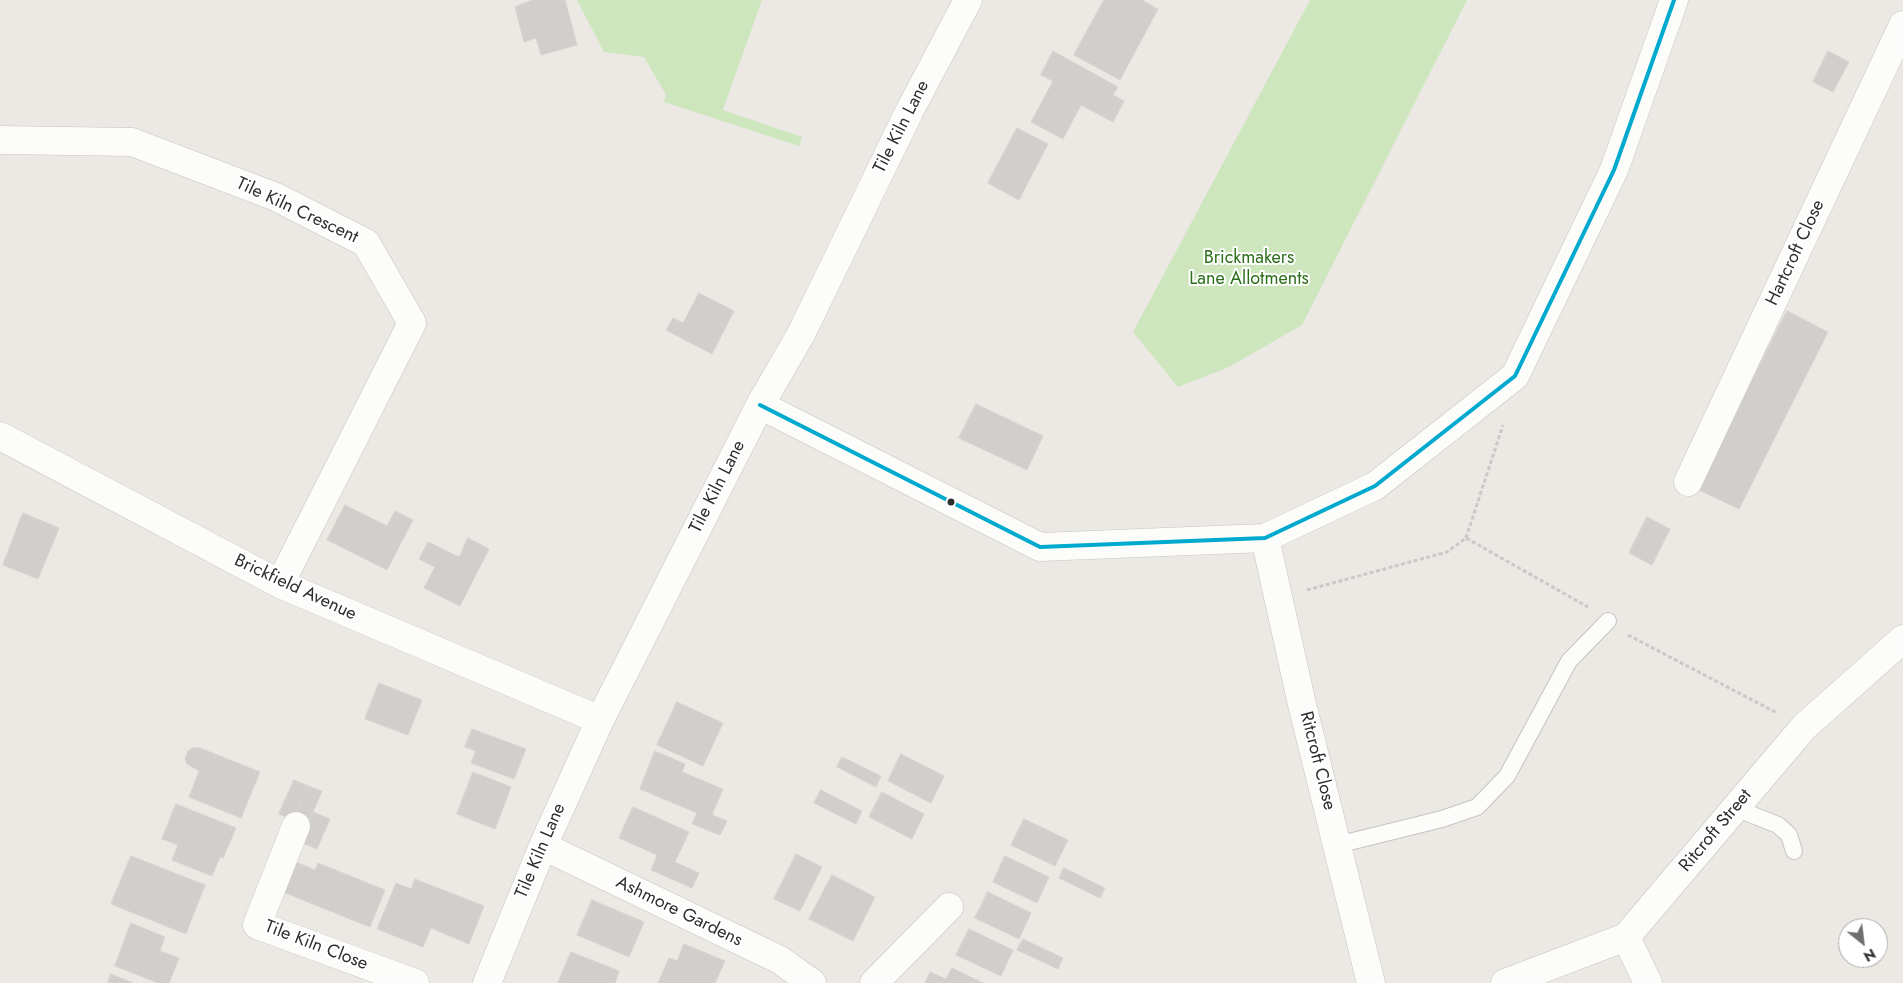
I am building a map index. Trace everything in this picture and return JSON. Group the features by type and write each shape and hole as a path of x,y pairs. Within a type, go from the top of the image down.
{"street":[{"name":"Tile Kiln Lane","path":"487,983 542,846 600,720 760,404 801,334 910,110 968,0"},
{"path":"760,404 1040,547 1265,538 1375,486 1515,376 1614,170 1674,0"},
{"name":"Hartcroft Close","path":"1688,482 1903,25"},
{"name":"Tile Kiln Crescent","path":"0,140 132,142 276,197 366,243 412,323 280,584"},
{"name":"Brickfield Avenue","path":"0,436 280,584 600,720"},
{"name":"Ritcroft Close","path":"1265,538 1371,983"},
{"name":"Ritcroft Street","path":"1506,983 1626,937 1804,727 1903,638"},
{"name":"Tile Kiln Close","path":"296,826 257,925 415,983"},
{"name":"Ashmore Gardens","path":"542,846 780,960 812,983"},
{"path":"874,983 949,907"},
{"path":"1626,937 1648,983"}],"lane":[{"path":"1337,845 1442,818 1476,807 1506,776 1569,661 1608,621"},
{"path":"1735,808 1778,825 1789,835 1794,851"}],"path":[{"path":"1279,598 1447,552 1466,538 1512,399 1515,376"},
{"path":"1466,538 1575,598 1631,638 1804,727"}],"green space":[{"path":"577,0 762,0 723,110 802,137 799,146 664,102 666,95 644,57 604,52"},
{"name":"Brickmakers Lane Allotments","path":"1310,0 1467,0 1302,325 1229,367 1178,387 1133,332"}],"building":[{"path":"533,0 565,0 577,45 541,55 536,38 524,42 515,7"},
{"path":"1104,0 1142,0 1158,9 1120,80 1074,55"},
{"path":"1053,51 1118,87 1113,95 1124,101 1113,122 1081,105 1063,139 1031,122 1053,81 1041,75"},
{"path":"1828,51 1849,62 1833,92 1813,82"},
{"path":"1017,128 1048,144 1019,200 988,183"},
{"path":"699,293 734,311 712,354 666,330 673,318 683,323"},
{"path":"1787,311 1828,332 1739,509 1697,489"},
{"path":"976,404 1043,436 1027,470 959,438"},
{"path":"345,505 387,526 395,511 413,520 387,570 327,540"},
{"path":"23,513 59,528 38,579 3,565"},
{"path":"1647,517 1670,529 1652,565 1629,553"},
{"path":"468,538 489,549 460,606 424,588 435,567 419,559 428,542 459,557"},
{"path":"379,683 422,700 408,735 365,719"},
{"path":"677,702 723,723 703,766 657,745"},
{"path":"472,729 526,749 514,779 471,763 476,751 465,747"},
{"path":"193,748 200,748 260,772 241,818 189,797 199,771 187,764 185,758 188,751"},
{"path":"655,751 685,764 682,772 723,789 712,815 727,821 720,835 692,824 697,813 640,789"},
{"path":"901,754 944,776 931,803 888,781"},
{"path":"842,757 881,776 876,787 837,767"},
{"path":"473,772 511,787 495,829 457,814"},
{"path":"294,780 308,786 293,820 279,814"},
{"path":"308,786 322,791 307,826 293,820"},
{"path":"821,790 862,811 856,824 814,803"},
{"path":"882,792 924,814 912,839 869,817"},
{"path":"176,804 236,828 223,858 220,857 212,876 172,860 178,845 162,839"},
{"path":"633,807 689,832 675,862 699,873 692,888 651,870 657,855 619,838"},
{"path":"313,812 330,819 317,849 300,842"},
{"path":"1024,819 1068,840 1055,866 1011,845"},
{"path":"796,854 822,867 800,911 774,899"},
{"path":"131,856 205,885 186,934 111,904"},
{"path":"1005,856 1049,877 1037,903 993,882"},
{"path":"296,862 315,870 318,863 385,890 370,927 283,892"},
{"path":"1064,868 1105,888 1100,898 1059,878"},
{"path":"832,875 875,897 853,941 809,919"},
{"path":"415,879 484,906 469,944 431,928 423,947 377,929 396,883 411,889"},
{"path":"988,892 1031,913 1019,939 975,918"},
{"path":"592,900 644,922 629,957 577,935"},
{"path":"131,923 165,937 160,951 179,958 169,983 158,983 115,966"},
{"path":"969,929 1013,950 1001,976 956,955"},
{"path":"1023,939 1063,958 1058,969 1017,950"},
{"path":"684,944 725,961 715,983 658,983 669,958 677,961"},
{"path":"571,952 619,971 615,983 558,983"},
{"path":"952,968 983,983 925,983 930,972 946,979"},
{"path":"111,974 133,983 108,983"}],"transit line":[{"path":"760,405 1040,547 1265,538 1375,486 1515,376 1614,170 1674,0"}]}
